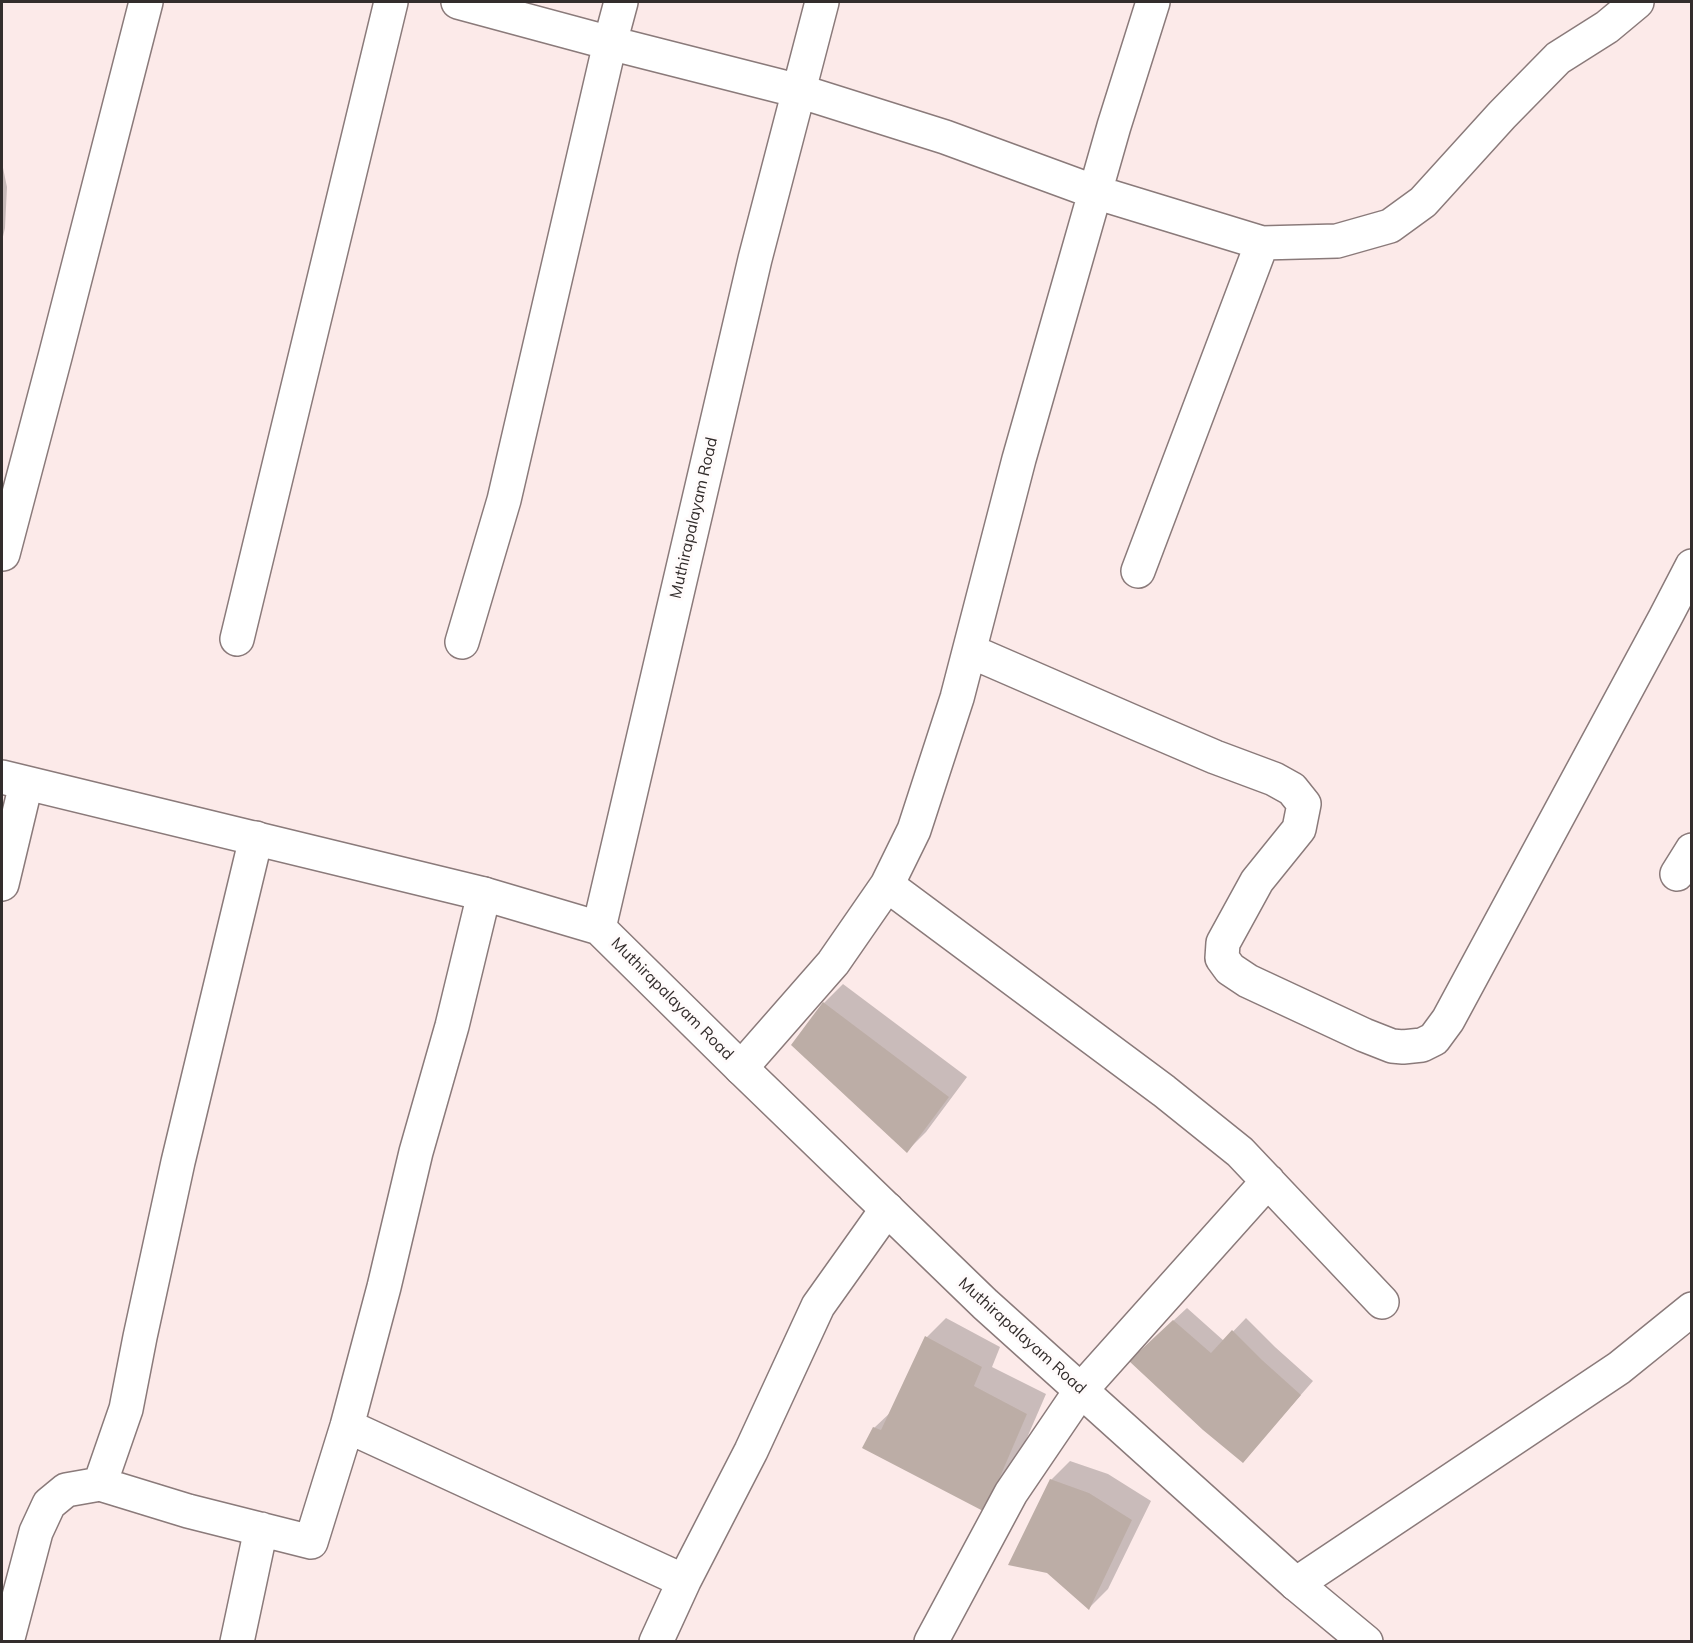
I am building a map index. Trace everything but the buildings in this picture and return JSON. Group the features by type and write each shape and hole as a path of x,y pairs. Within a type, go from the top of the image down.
{"street":[{"path":"3,554 146,2"},
{"path":"237,639 391,2"},
{"path":"458,2 799,91 945,137 1095,192 1262,243 1337,241 1390,226 1423,202 1502,114 1558,58 1607,27 1637,2"},
{"path":"462,642 504,500 621,2"},
{"name":"Muthirapalayam Road","path":"822,2 755,259 599,928 985,1304 1305,1591 1366,1641"},
{"path":"741,1068 833,963 887,885 914,830 957,698 1019,459 1095,192 1153,2"},
{"path":"1138,571 1262,243"},
{"path":"970,651 1149,729 1274,779 1292,789 1304,804 1299,829 1257,881 1223,943 1222,958 1230,969 1248,981 1364,1035 1392,1046 1422,1045 1434,1039 1448,1020 1692,566"},
{"path":"2,884 14,780 483,894 599,928"},
{"path":"100,1484 126,1409 178,1162 256,838"},
{"path":"887,885 1164,1091 1240,1152 1382,1302"},
{"path":"7,1641 36,1532 49,1504 66,1490 100,1484 188,1511 311,1542 347,1426 384,1287 416,1152 452,1026 483,894"},
{"path":"931,1641 1011,1493 1081,1390 1268,1181"},
{"path":"656,1641 751,1451 818,1306 887,1209"},
{"path":"1305,1591 1619,1368 1692,1309"},
{"path":"347,1426 684,1581"},
{"path":"245,1639 261,1529"}]}
